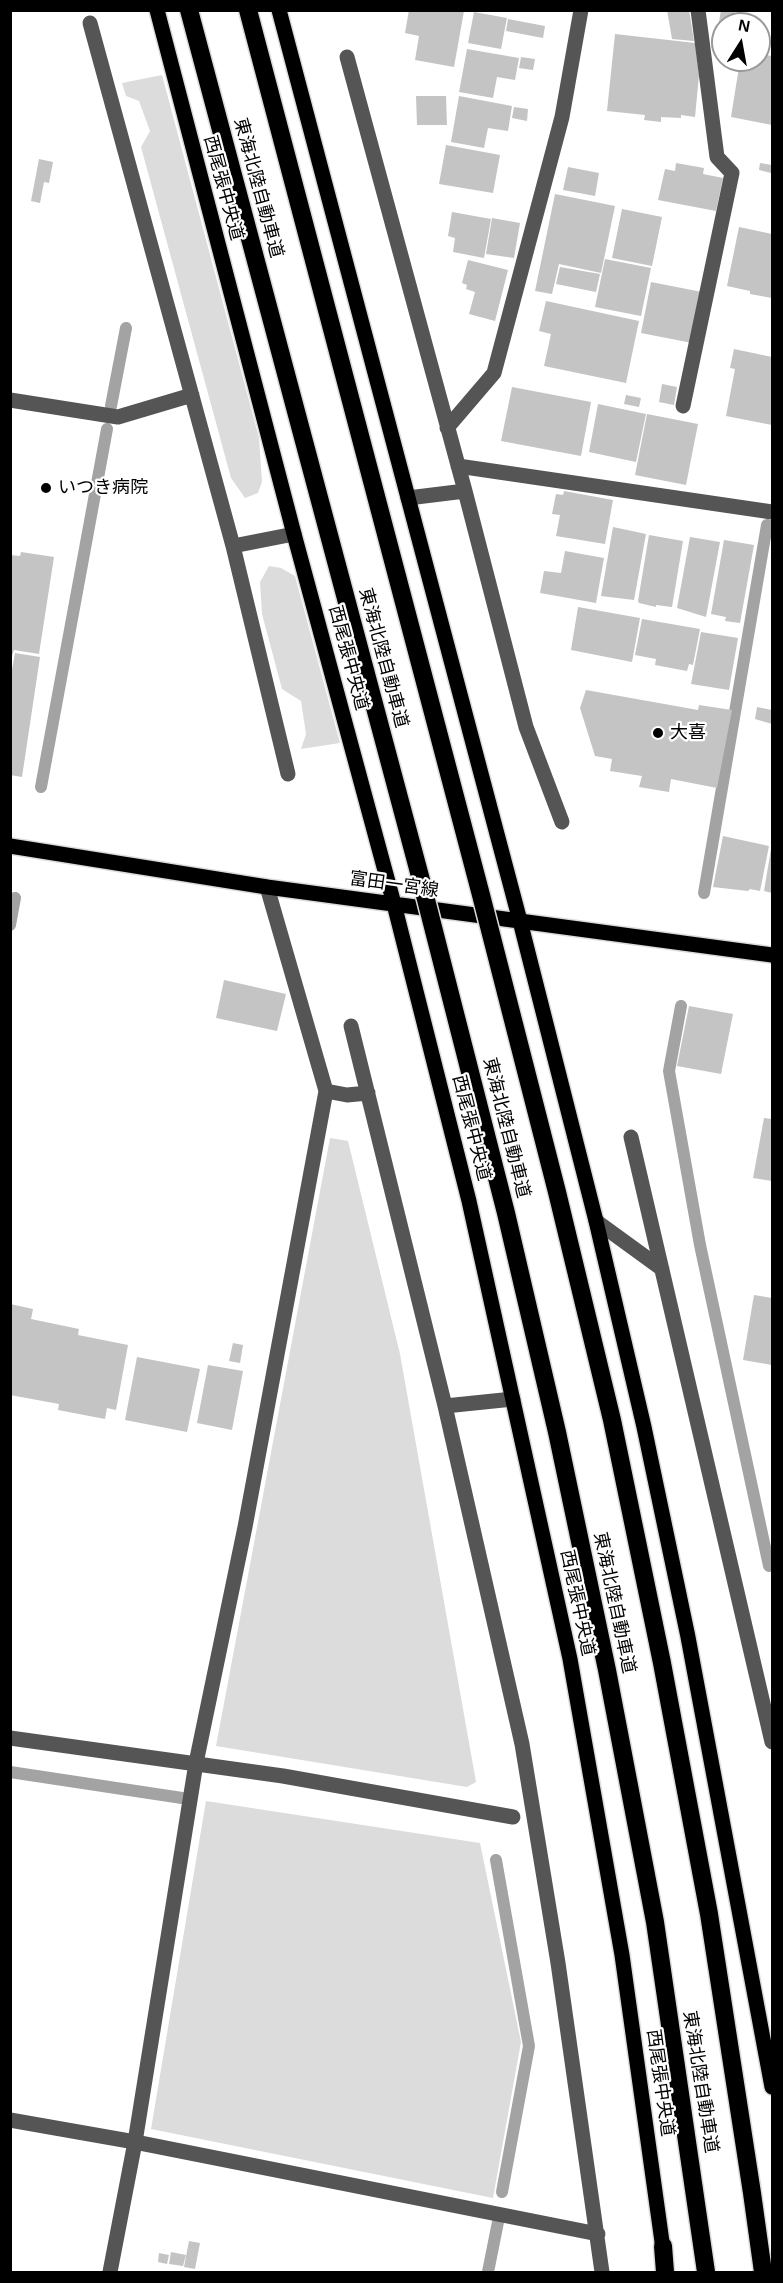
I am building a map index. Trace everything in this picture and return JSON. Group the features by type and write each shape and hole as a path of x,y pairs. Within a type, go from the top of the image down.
{"highway":[{"name":"東海北陸自動車道","path":"189,10 424,892 506,1213 551,1409 607,1670 654,1923 706,2272"},
{"name":"東海北陸自動車道","path":"248,10 487,918 612,1420 662,1663 709,1914 763,2272"},
{"path":"663,2246 666,2272"}],"main road":[{"name":"西尾張中央道","path":"157,10 294,534 394,904 466,1189 570,1659 622,1955 663,2246"},
{"path":"279,10 520,921 596,1221 644,1427 688,1637 772,2087"},
{"name":"富田一宮線","path":"10,846 267,887 772,955"}],"street":[{"path":"447,428 494,373 562,117 581,10"},
{"path":"683,406 732,173 717,157 698,10"},
{"path":"90,23 233,546 288,774"},
{"path":"347,57 465,491 526,727 562,822"},
{"path":"10,400 118,417 192,395"},
{"path":"458,466 772,512"},
{"path":"408,498 465,491"},
{"path":"233,546 294,534"},
{"path":"110,2272 135,2142 196,1763 245,1527 326,1091 267,887"},
{"path":"351,1026 445,1406 522,1744 557,1952 602,2272"},
{"path":"326,1091 347,1095 368,1093"},
{"path":"631,1137 772,1742"},
{"path":"596,1221 662,1269"},
{"path":"445,1406 513,1399"},
{"path":"10,1738 283,1776 513,1817"},
{"path":"10,2120 135,2142 598,2234"}],"shaded area":[{"path":"162,75 259,438 262,482 258,493 245,498 231,478 141,147 150,131 139,101 126,96 122,83"},
{"path":"269,566 281,568 295,576 340,743 301,749 306,734 301,701 282,689 262,614 260,582"},
{"path":"330,1138 348,1141 400,1354 476,1782 467,1787 216,1746"},
{"path":"206,1801 480,1843 521,2042 493,2198 151,2129"}],"building":[{"path":"409,10 464,11 454,67 415,60 419,36 405,33"},
{"path":"667,10 689,10 694,41 672,39"},
{"path":"721,10 735,10 735,12 721,12"},
{"path":"474,12 507,18 501,49 468,43"},
{"path":"508,19 545,26 543,38 506,31"},
{"path":"615,34 695,43 699,75 695,117 681,115 681,118 661,117 661,122 644,120 645,115 607,111"},
{"path":"467,49 519,58 515,80 497,77 493,98 459,92"},
{"path":"772,56 772,125 731,117 738,72 771,72"},
{"path":"521,57 535,59 533,70 519,68"},
{"path":"416,96 446,96 447,125 417,125"},
{"path":"459,96 512,106 508,131 488,128 484,148 451,142"},
{"path":"514,107 528,109 527,121 512,118"},
{"path":"446,145 500,155 493,193 439,184"},
{"path":"39,159 53,162 49,183 44,182 40,203 31,201"},
{"path":"676,163 704,168 703,174 723,178 716,211 658,200 665,169 675,171"},
{"path":"760,163 772,165 771,173 759,170"},
{"path":"568,167 599,173 595,196 563,190"},
{"path":"555,194 615,206 601,273 559,264 552,294 535,291"},
{"path":"622,209 662,217 652,266 612,258"},
{"path":"452,212 491,219 484,258 453,252 455,238 448,236"},
{"path":"492,218 520,223 514,258 486,254"},
{"path":"739,227 772,234 772,298 750,294 750,291 727,286"},
{"path":"605,259 651,268 641,316 595,307"},
{"path":"468,260 508,270 495,321 469,314 475,292 466,289 467,285 462,283"},
{"path":"560,267 600,274 596,292 556,284"},
{"path":"651,282 702,292 692,343 641,333"},
{"path":"546,301 639,321 626,383 544,366 551,334 539,331"},
{"path":"734,349 772,357 772,425 726,416 735,369 730,368"},
{"path":"662,384 677,387 674,405 659,402"},
{"path":"512,387 591,402 581,456 501,441"},
{"path":"626,395 641,398 639,407 624,404"},
{"path":"598,404 646,414 636,462 589,452"},
{"path":"647,414 698,424 686,485 635,475"},
{"path":"564,491 613,500 605,544 556,536 560,515 552,514 556,494 563,495"},
{"path":"613,527 646,534 634,600 601,596"},
{"path":"649,535 683,541 672,607 656,605 656,607 638,601"},
{"path":"690,537 720,542 706,617 677,608"},
{"path":"724,540 754,545 740,623 725,621 726,617 711,614"},
{"path":"565,551 604,558 596,603 540,593 544,571 561,573"},
{"path":"21,552 54,557 39,654 14,650 10,662 10,555 20,556"},
{"path":"578,607 640,618 632,662 571,650"},
{"path":"642,619 700,629 693,665 689,664 687,671 655,665 656,659 635,655"},
{"path":"701,632 738,638 729,690 691,684"},
{"path":"15,653 40,657 22,777 10,775 10,681"},
{"name":"大喜","path":"586,690 698,710 699,705 732,710 717,788 671,779 669,792 639,787 642,776 610,771 612,759 595,756 580,708"},
{"path":"757,707 772,710 772,724 755,719"},
{"path":"723,836 769,846 760,891 713,887"},
{"path":"772,849 772,893 764,891"},
{"path":"224,980 286,994 277,1031 216,1018"},
{"path":"689,1006 733,1014 721,1074 677,1066"},
{"path":"764,1118 772,1119 772,1181 753,1178"},
{"path":"754,1295 772,1298 772,1365 743,1360"},
{"path":"10,1304 33,1309 31,1319 79,1329 78,1335 128,1345 116,1410 107,1408 105,1419 58,1410 59,1404 10,1395"},
{"path":"233,1343 243,1345 240,1363 229,1361"},
{"path":"137,1357 200,1369 187,1432 125,1420"},
{"path":"208,1365 243,1371 232,1430 197,1423"},
{"path":"189,2241 200,2243 195,2269 184,2267"},
{"path":"171,2252 186,2255 183,2266 169,2264"},
{"path":"159,2253 169,2255 167,2264 158,2262"}],"waterway":[{"path":"111,406 126,328"},
{"path":"41,787 107,429"},
{"path":"704,893 767,525"},
{"path":"10,925 15,898"},
{"path":"681,1006 669,1071 700,1245 769,1566"},
{"path":"10,1772 182,1798"},
{"path":"496,1860 529,2046 502,2192"},
{"path":"488,2272 498,2222"}],"place":[{"name":"いつき病院","path":"46,488"},
{"name":"大喜","path":"658,733"}]}
